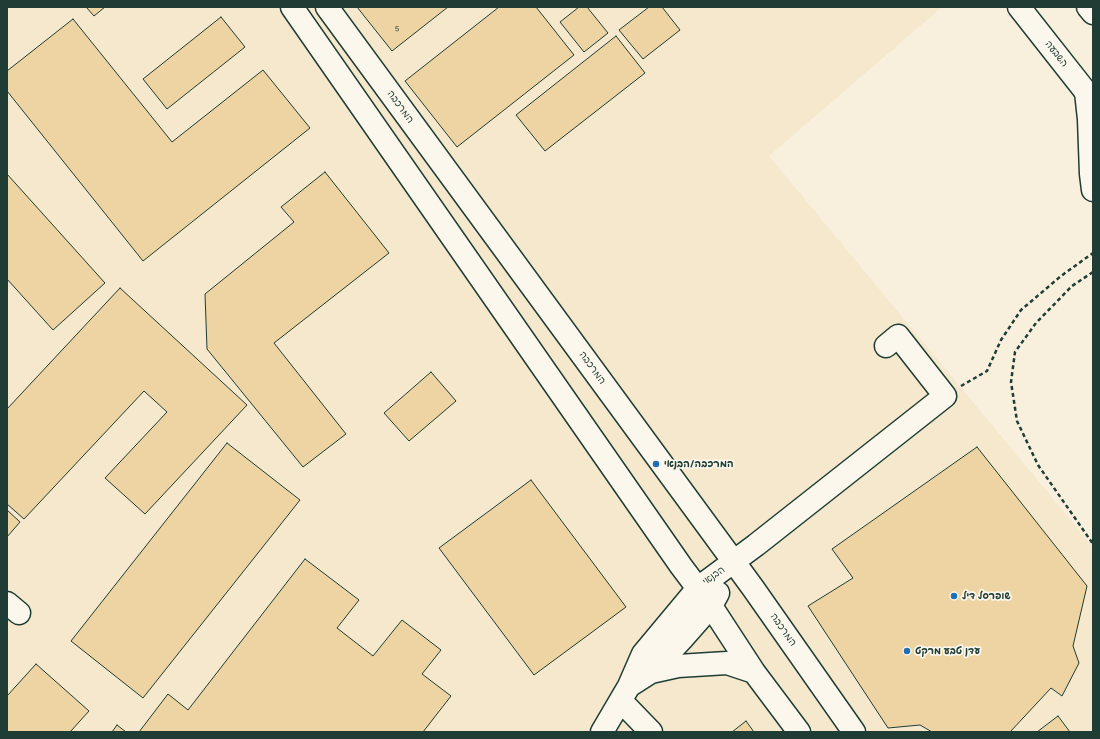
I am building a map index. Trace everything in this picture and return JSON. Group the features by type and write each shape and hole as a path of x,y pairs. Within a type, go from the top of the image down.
{"main road":[{"path":"292,7 681,566 712,606 754,672 799,732"},
{"name":"המרכבה","path":"327,7 753,588 854,732"},
{"name":"השבעה","path":"1019,7 1090,96"},
{"path":"1088,7 1093,13"},
{"path":"1090,96 1089,119 1093,190"},
{"path":"734,562 945,396 898,336 886,346"},
{"path":"718,540 756,545"},
{"path":"753,588 756,545"},
{"name":"הבנאי","path":"602,732 625,693 643,654 698,588 734,562"},
{"name":"הבנאי","path":"625,693 651,672 712,606 734,562"},
{"path":"677,612 683,584 681,566"},
{"path":"651,672 678,666 726,662 754,672"},
{"path":"625,693 651,732"}],"path":[{"path":"945,396 987,371 1002,340 1021,310 1061,276 1093,253"},
{"path":"1093,272 1072,286 1036,323 1015,352 1011,382 1017,421 1038,465 1093,544"}],"shaded area":[{"path":"7,7 942,7 769,156 1093,547 1093,732 7,732"}],"building":[{"path":"86,7 105,7 94,16"},
{"path":"357,7 448,7 392,51"},
{"path":"499,7 536,7 574,55 457,147 405,81"},
{"path":"579,7 587,7 608,33 584,52 560,22"},
{"path":"649,7 662,7 680,30 643,59 619,30"},
{"path":"221,17 245,47 167,109 143,79"},
{"path":"73,19 172,142 263,70 310,128 143,261 7,91 7,71"},
{"path":"616,36 645,73 545,151 516,115"},
{"path":"325,172 389,253 274,343 346,434 303,467 207,349 205,294 294,222 281,207"},
{"path":"7,174 105,283 53,330 7,279"},
{"path":"120,288 247,405 145,514 105,478 167,412 144,391 24,519 7,504 7,409"},
{"path":"431,372 456,401 409,441 384,413"},
{"path":"227,443 300,500 143,698 71,641"},
{"name":"שופרסל דיל","path":"977,447 1087,586 1073,646 1079,663 1062,696 1051,688 1010,732 932,732 920,725 888,728 808,606 853,578 832,549"},
{"path":"531,480 626,607 534,675 439,548"},
{"path":"7,510 20,522 7,537"},
{"path":"305,559 359,600 337,628 373,656 402,620 441,650 422,674 451,696 423,732 139,732 168,694 188,710"},
{"path":"36,664 89,711 70,732 7,732 7,696"},
{"path":"1058,716 1070,732 1037,732"},
{"path":"746,721 754,732 732,732"},
{"path":"117,725 126,732 112,732"}],"place":[{"name":"המרכבה/הבנאי","path":"656,464"},
{"name":"שופרסל דיל","path":"954,596"},
{"name":"עדן טבע מרקט","path":"907,651"}]}
